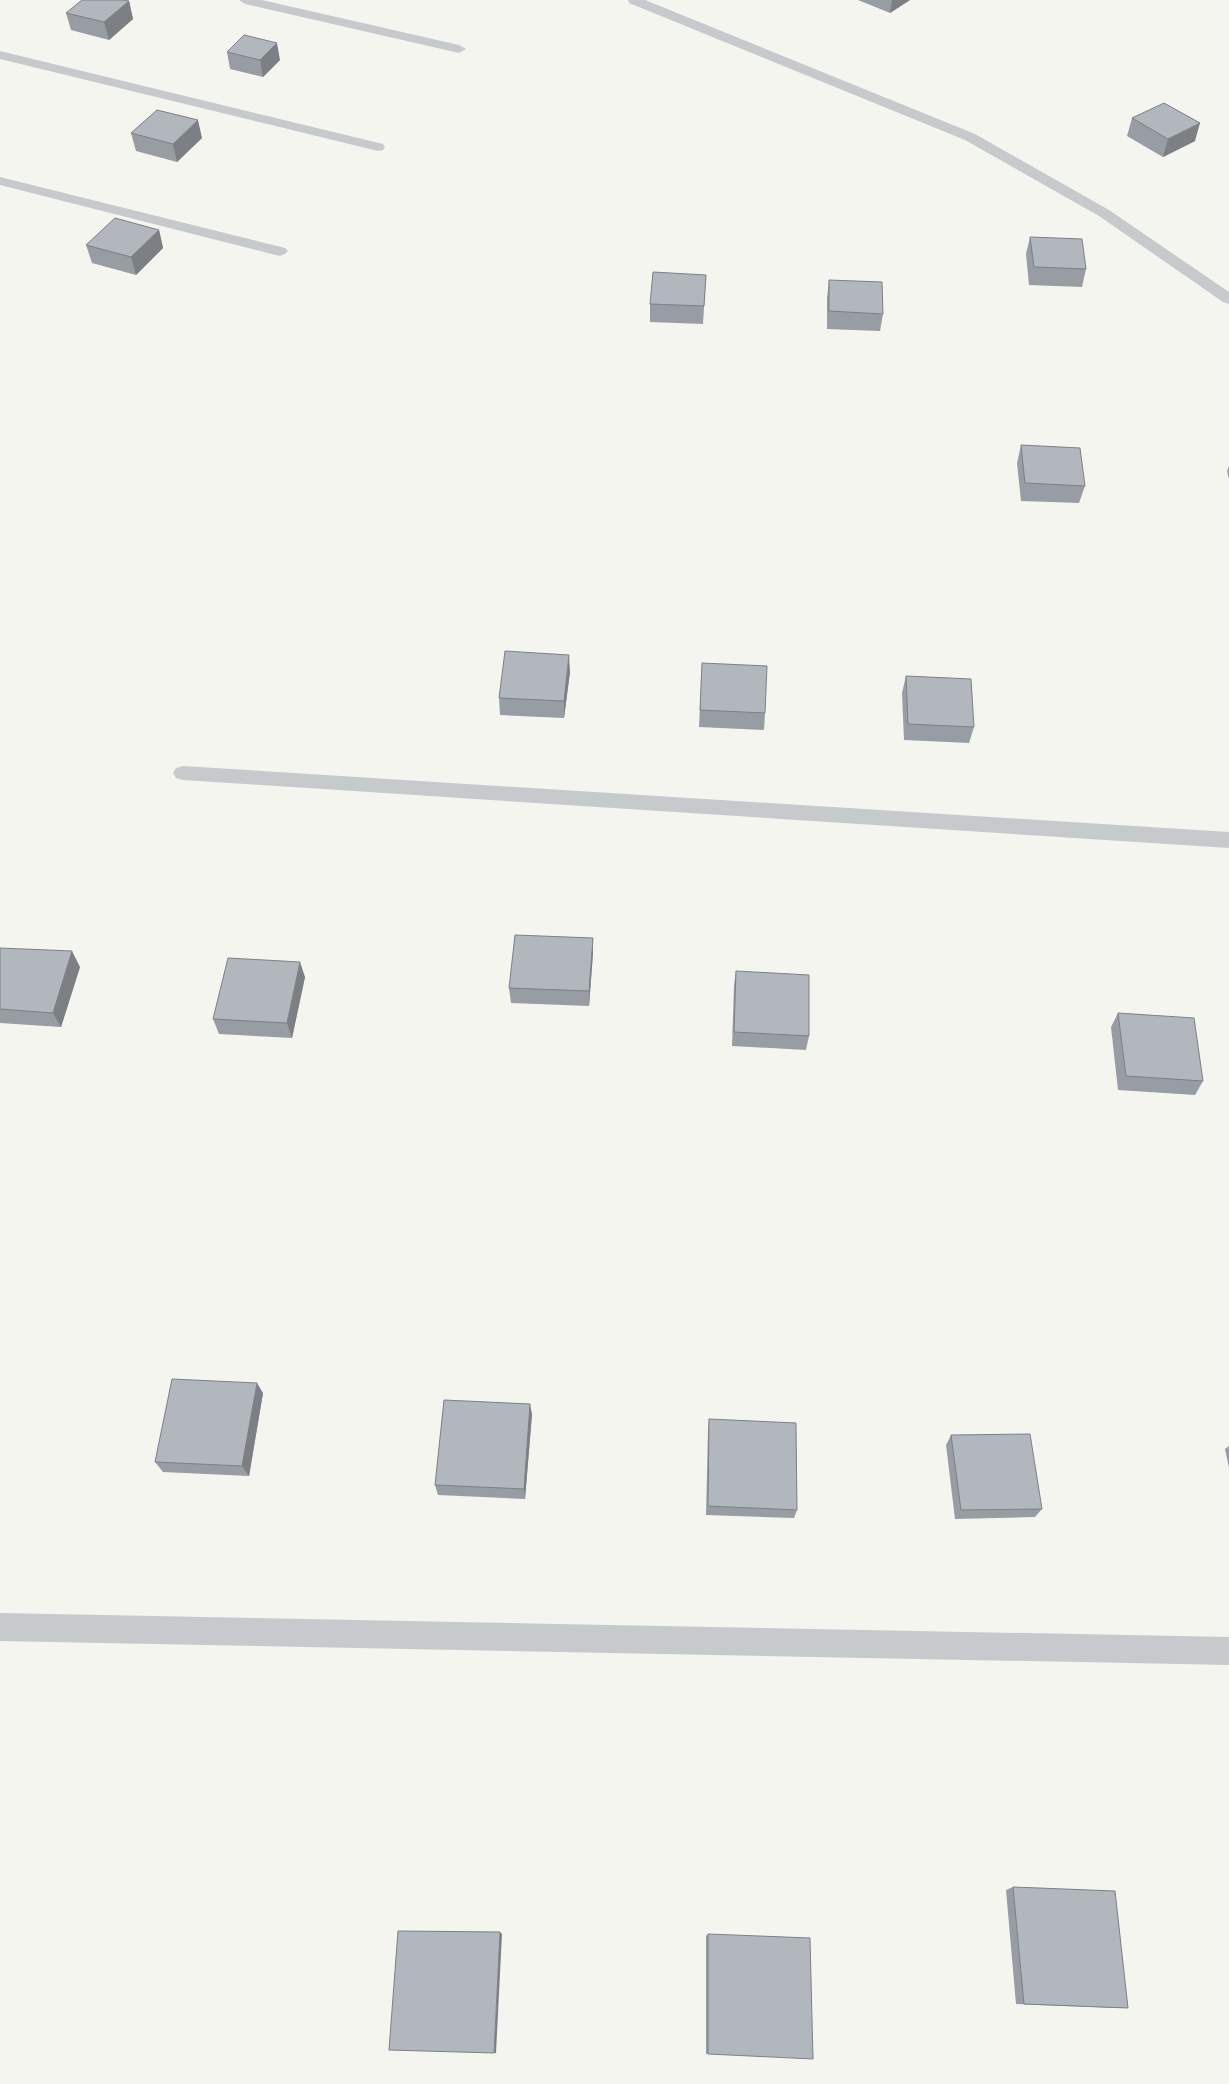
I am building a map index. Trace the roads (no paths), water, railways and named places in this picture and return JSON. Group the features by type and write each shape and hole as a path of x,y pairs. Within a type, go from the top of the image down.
{"street":[{"path":"245,0 458,50"},
{"path":"634,0 970,137 1104,213 1229,299"},
{"path":"0,55 378,147"},
{"path":"0,181 86,201 280,251"},
{"path":"183,773 1229,840"},
{"path":"0,1628 1229,1651"}]}
